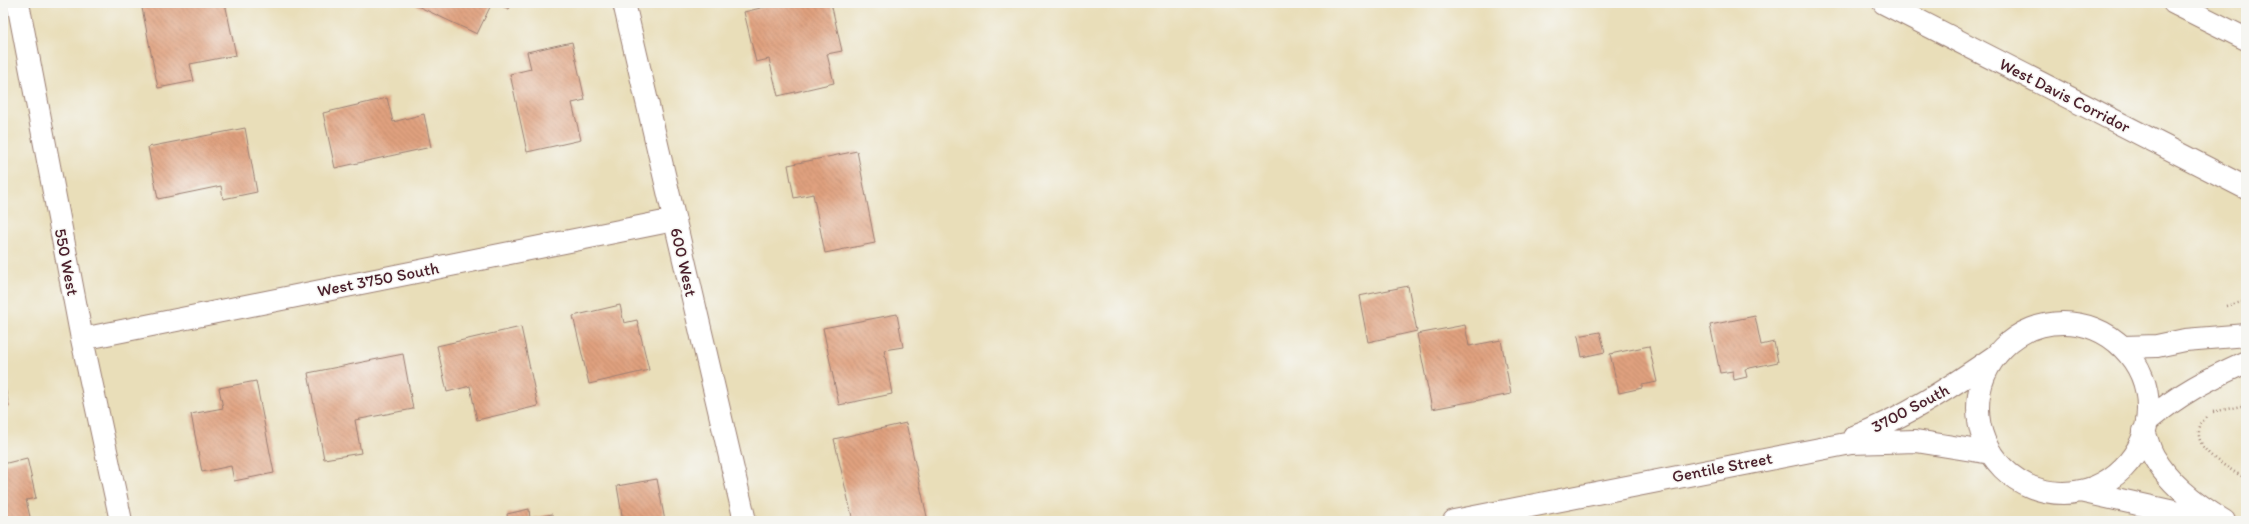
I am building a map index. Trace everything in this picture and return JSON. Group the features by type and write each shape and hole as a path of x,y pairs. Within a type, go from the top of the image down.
{"main road":[{"name":"550 West","path":"18,3 82,339 121,521"},
{"name":"600 West","path":"624,3 745,521"},
{"name":"West Davis Corridor","path":"1884,3 2246,188"},
{"path":"2174,3 2246,39"},
{"name":"West 3750 South","path":"82,339 674,220"},
{"path":"2067,323 2087,326 2106,334 2123,346 2136,362 2144,381 2148,401 2146,426 2142,441 2131,459 2116,474 2099,485 2080,491 2059,493 2046,491 2020,482 2004,469 1991,453 1982,434 1978,408 1979,394 1984,374 1995,356 2009,342 2027,331 2046,324 2067,323"},
{"path":"2123,346 2156,346 2185,340 2246,335"},
{"name":"3700 South","path":"1820,448 1889,422 1922,405 1995,356"},
{"path":"2146,426 2174,399 2205,380 2246,362"},
{"path":"2146,426 2154,456 2171,480 2191,499 2224,521"},
{"name":"Gentile Street","path":"1454,521 1820,448 1877,441 1916,441 1991,453"},
{"path":"2080,491 2152,507 2200,521"}],"path":[{"path":"2246,405 2212,412 2200,424 2198,433 2203,448 2246,479"}],"building":[{"path":"141,3 225,3 236,55 190,64 194,81 158,88"},
{"path":"411,3 492,3 477,34"},
{"path":"495,3 512,3 509,9"},
{"path":"781,3 831,3 842,51 827,54 834,83 778,96 769,59 756,62 744,12"},
{"path":"572,42 585,100 572,103 581,140 527,152 510,74 531,69 527,52"},
{"path":"387,98 393,122 424,114 431,147 335,168 323,113"},
{"path":"245,128 257,192 223,199 221,186 158,199 148,147"},
{"path":"857,151 875,243 825,253 813,194 794,198 788,165"},
{"path":"1408,286 1417,331 1368,342 1359,296"},
{"path":"620,305 624,323 637,320 649,370 589,384 573,316"},
{"path":"897,314 903,347 884,350 892,394 839,405 823,328"},
{"path":"1755,316 1761,345 1774,342 1778,362 1745,369 1747,377 1734,380 1733,371 1720,373 1710,325"},
{"path":"1465,325 1469,346 1501,340 1511,394 1432,409 1417,334"},
{"path":"521,327 538,406 477,420 470,386 447,392 437,346"},
{"path":"1600,332 1605,352 1582,357 1578,336"},
{"path":"1649,346 1657,382 1642,385 1642,388 1619,393 1610,354"},
{"path":"403,354 413,409 355,420 361,453 324,459 308,373"},
{"path":"3,377 9,407 3,408"},
{"path":"256,381 274,473 234,481 231,466 202,472 191,414 223,408 219,388"},
{"path":"906,423 928,521 853,521 834,439"},
{"path":"27,458 36,498 26,500 31,521 3,521 3,464"},
{"path":"657,479 665,521 623,521 617,486"},
{"path":"529,509 530,519 552,514 553,521 508,521 507,514"}]}
